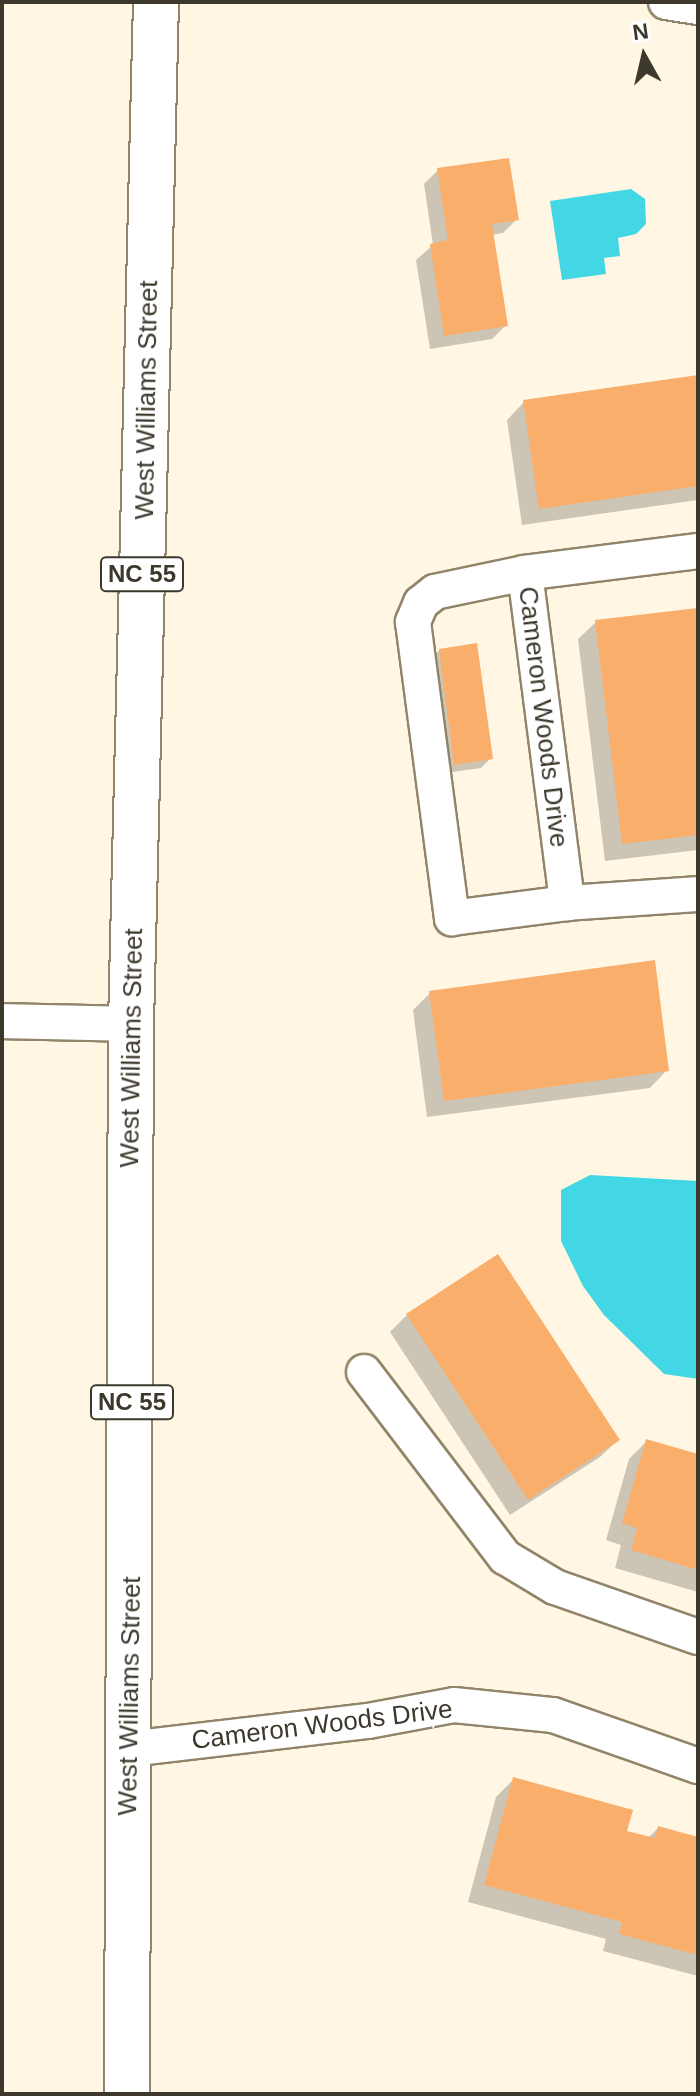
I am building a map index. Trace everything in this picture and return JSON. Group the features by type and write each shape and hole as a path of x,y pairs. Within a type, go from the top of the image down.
{"main road":[{"name":"West Williams Street","path":"127,2094 131,1024 156,2"}],"street":[{"path":"666,2 698,7"},
{"name":"Cameron Woods Drive","path":"567,903 525,573 698,551"},
{"path":"525,573 435,592 421,603 413,622 452,918 567,903 698,894"},
{"path":"2,1021 131,1024"},
{"path":"364,1372 505,1557 555,1587 698,1637"},
{"name":"Cameron Woods Drive","path":"129,1749 368,1721 454,1705 553,1715 698,1766"}],"water":[{"path":"631,189 645,199 646,224 636,234 618,238 620,256 604,258 606,274 562,280 550,201"},
{"path":"590,1175 698,1181 698,1379 664,1374 604,1315 583,1286 561,1241 561,1190"}],"building":[{"path":"509,158 519,220 492,224 508,326 444,336 430,244 448,240 437,168"},
{"path":"698,375 698,486 539,509 523,400"},
{"path":"698,608 698,835 622,844 595,620"},
{"path":"477,643 493,759 454,765 439,649"},
{"path":"655,960 669,1071 444,1101 429,991"},
{"path":"498,1254 620,1440 528,1500 406,1314"},
{"path":"646,1439 698,1454 698,1570 631,1550 637,1528 622,1523"},
{"path":"513,1777 633,1810 627,1831 655,1838 658,1826 698,1837 698,1955 619,1934 622,1922 484,1885"}]}
